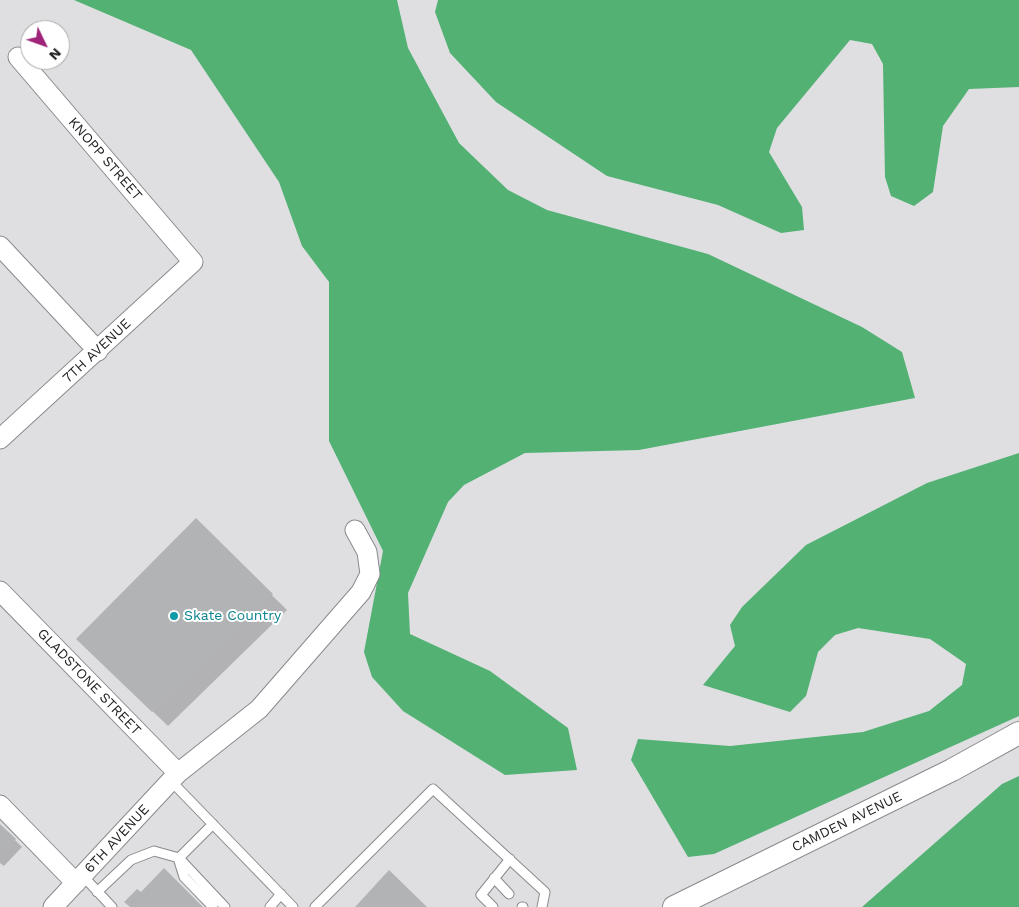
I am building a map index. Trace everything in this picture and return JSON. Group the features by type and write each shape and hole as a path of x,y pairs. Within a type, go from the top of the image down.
{"street":[{"name":"KNOPP STREET","path":"18,57 193,262"},
{"path":"0,246 98,351"},
{"name":"7TH AVENUE","path":"0,440 193,262"},
{"name":"6TH AVENUE","path":"53,907 177,775 259,709 361,592 370,574 367,552 355,530"},
{"name":"GLADSTONE STREET","path":"0,591 177,775"},
{"name":"CAMDEN AVENUE","path":"674,907 952,770 1019,733"},
{"path":"0,805 79,879"}],"lane":[{"path":"177,775 213,824 293,907"},
{"path":"315,907 433,789 545,892 542,907"},
{"path":"179,858 213,824"},
{"path":"97,892 132,860 154,851 179,858 225,907"},
{"path":"179,858 184,878 212,907"},
{"path":"493,907 481,895 510,859"},
{"path":"494,878 509,894"},
{"path":"79,879 97,892 112,907"},
{"path":"270,907 280,894"}],"green space":[{"path":"74,0 397,0 408,48 459,143 508,190 547,210 708,254 862,327 902,352 915,398 639,450 525,453 464,485 448,502 408,593 410,634 490,671 568,728 577,770 505,775 403,711 372,677 364,652 383,551 329,441 329,282 302,246 279,182 191,50"},
{"path":"438,0 1019,0 1019,87 969,89 943,126 933,192 914,206 891,196 885,177 883,64 872,44 850,40 777,128 769,152 802,207 804,230 781,233 718,205 607,176 496,102 450,53 435,12"},
{"path":"1019,453 1019,716 714,854 688,857 631,760 638,739 730,746 863,732 929,711 962,685 966,664 930,639 858,628 835,635 818,652 806,696 790,712 703,685 735,646 730,625 742,607 806,545 927,483"},
{"path":"1019,776 1019,907 862,907 1002,784"}],"building":[{"name":"Skate Country","path":"196,518 273,594 152,712 76,639"},
{"path":"0,824 16,839 0,855"},
{"path":"164,868 203,907 130,907 124,902 137,889 141,892"},
{"path":"389,870 427,907 355,907"}],"place":[{"name":"Skate Country","path":"174,616"}]}
